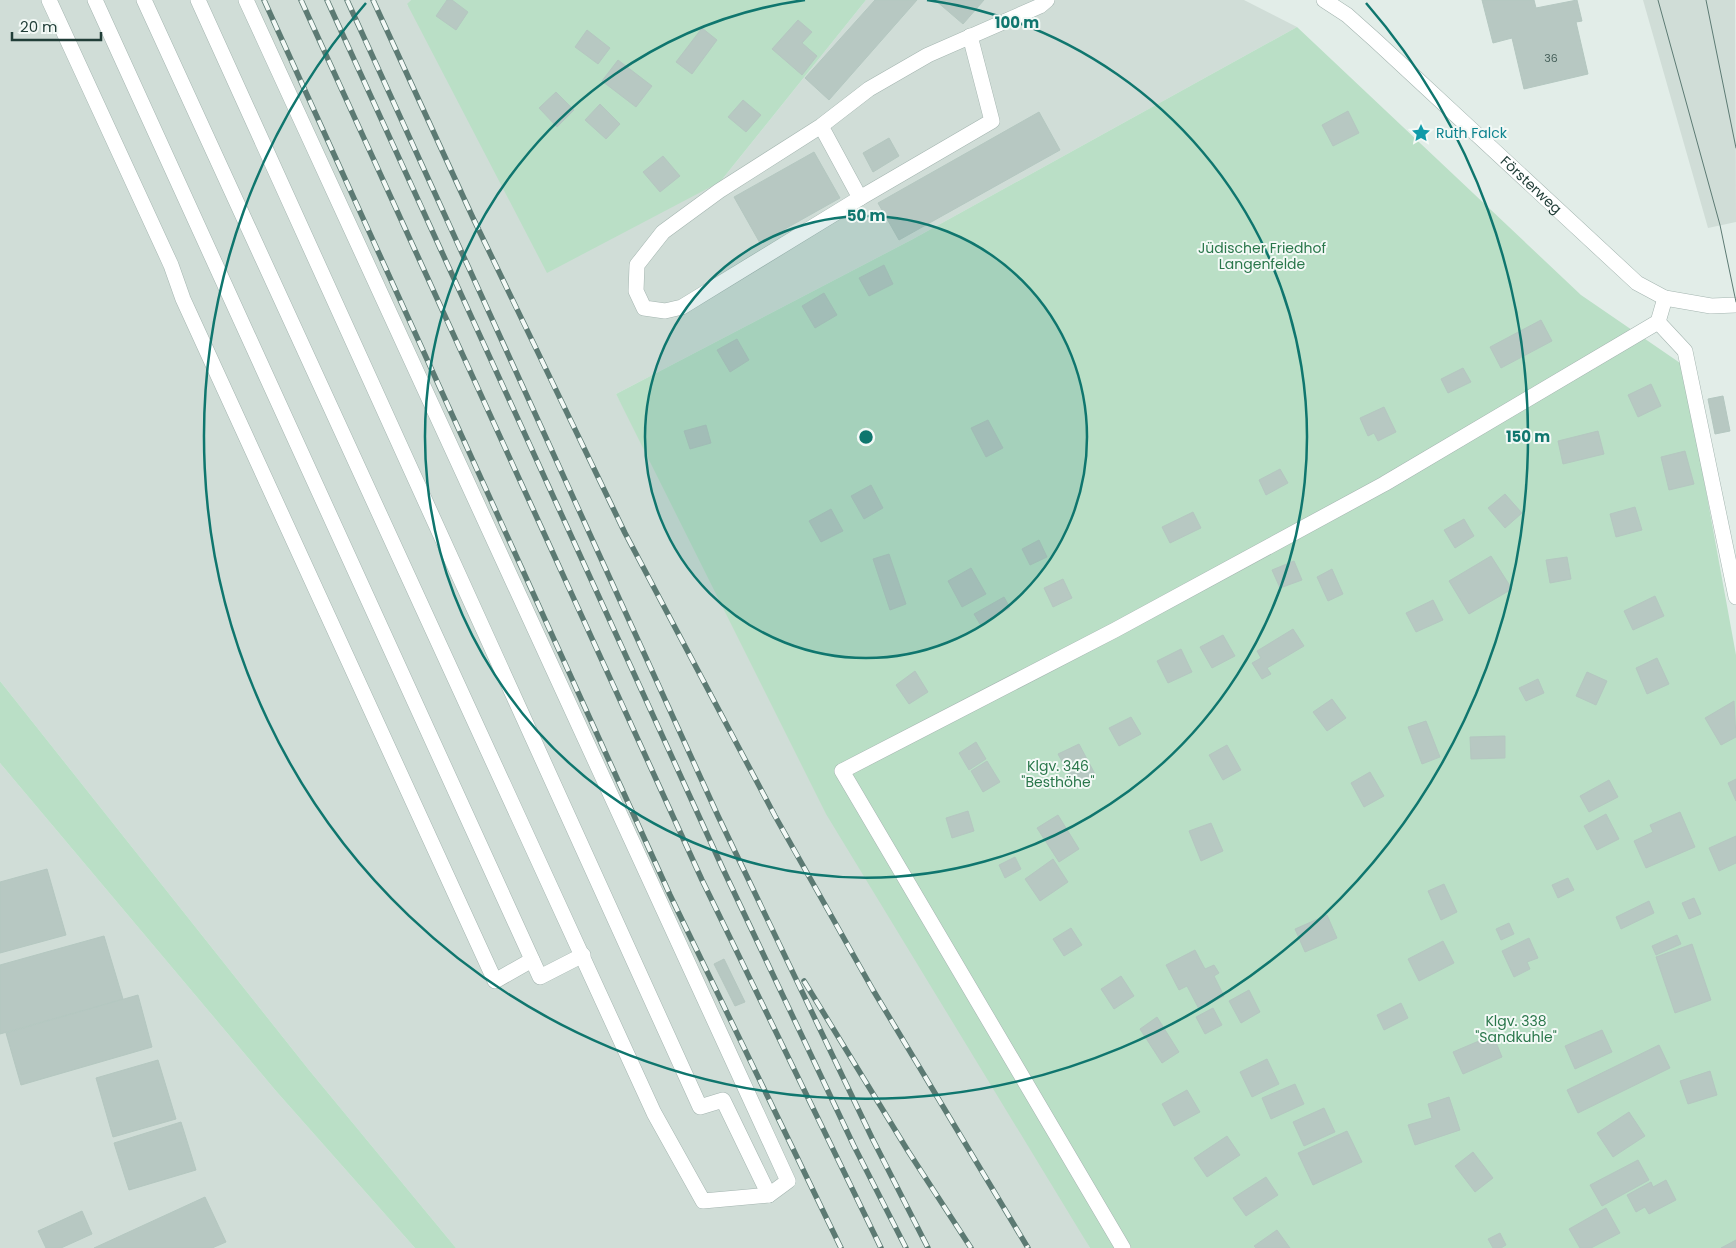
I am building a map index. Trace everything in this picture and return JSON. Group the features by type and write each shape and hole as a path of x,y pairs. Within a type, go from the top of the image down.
{"street":[{"path":"49,0 171,266 183,299 495,981 532,960"},
{"path":"95,0 540,977 583,955"},
{"path":"144,0 654,1113 703,1201 769,1195 788,1181 246,0"},
{"path":"198,0 700,1107 723,1100 769,1195"},
{"path":"970,36 992,121 860,198 682,307 666,311 644,308 636,292 637,266 662,232 719,191 821,126 868,89 928,55 970,36 1040,6 1048,0"},
{"name":"Försterweg","path":"1324,0 1347,15 1375,40 1603,254 1637,283 1665,298 1711,306 1736,305"},
{"path":"821,126 860,198"},
{"path":"1123,1248 842,771 1114,630 1376,489 1658,322 1665,298"},
{"path":"1658,322 1685,351 1736,597"}],"shaded area":[{"path":"0,0 411,0 407,5 720,182 866,0 1244,0 1297,27 913,239 616,394 1090,1248 456,1248 309,1070 0,681"},
{"path":"1643,0 1735,0 1736,222 1708,228"},
{"path":"0,763 276,1091 415,1248 0,1248"}],"green space":[{"path":"411,0 866,0 720,182 547,273 407,4"},
{"path":"1297,27 1581,295 1683,365 1736,655 1736,1248 1090,1248 826,814 616,394 913,239"},
{"path":"0,681 309,1070 456,1248 415,1248 276,1091 0,763"}],"building":[{"path":"447,0 452,0 468,12 456,30 436,16"},
{"path":"875,0 917,0 829,100 805,78"},
{"path":"935,0 984,0 963,24"},
{"path":"1482,0 1534,0 1536,8 1577,0 1582,21 1576,22 1588,74 1524,89 1512,38 1493,43"},
{"path":"798,20 812,32 802,43 817,56 802,75 772,49"},
{"path":"702,28 717,40 692,74 676,62"},
{"path":"587,30 610,48 598,64 575,47"},
{"path":"618,60 652,86 636,107 602,81"},
{"path":"556,92 574,110 557,127 539,108"},
{"path":"743,100 761,115 746,132 728,117"},
{"path":"600,104 620,124 606,139 585,120"},
{"path":"1348,111 1359,133 1333,146 1322,125"},
{"path":"1039,112 1060,150 899,240 878,203"},
{"path":"889,138 899,156 873,172 863,153"},
{"path":"814,152 840,198 760,243 734,197"},
{"path":"663,156 680,176 660,192 643,172"},
{"path":"884,265 893,284 869,296 859,278"},
{"path":"824,293 837,315 815,328 802,306"},
{"path":"1541,320 1552,341 1501,368 1490,347"},
{"path":"737,339 749,360 730,372 717,350"},
{"path":"1463,368 1471,382 1448,393 1441,379"},
{"path":"1651,384 1661,406 1638,417 1628,395"},
{"path":"1723,396 1730,431 1715,434 1708,399"},
{"path":"1384,407 1396,432 1378,441 1374,433 1368,436 1360,418"},
{"path":"988,420 1003,448 986,457 971,428"},
{"path":"706,425 711,443 690,449 684,431"},
{"path":"1598,431 1604,454 1563,464 1558,441"},
{"path":"1685,451 1694,484 1669,490 1661,457"},
{"path":"1280,469 1288,483 1266,495 1259,480"},
{"path":"871,485 883,508 864,519 851,496"},
{"path":"1505,494 1522,513 1505,528 1488,508"},
{"path":"1635,507 1642,530 1616,537 1610,514"},
{"path":"831,509 843,531 821,542 809,521"},
{"path":"1193,512 1201,528 1170,543 1162,527"},
{"path":"1464,519 1474,536 1455,548 1444,530"},
{"path":"1039,540 1047,557 1030,565 1022,549"},
{"path":"889,554 906,604 890,610 873,559"},
{"path":"1491,556 1512,589 1469,614 1449,581"},
{"path":"1567,557 1571,579 1550,583 1546,560"},
{"path":"1294,561 1302,580 1280,588 1272,570"},
{"path":"971,568 986,594 962,607 948,581"},
{"path":"1332,569 1343,594 1328,601 1317,577"},
{"path":"1063,579 1072,598 1053,607 1044,588"},
{"path":"1655,596 1664,616 1633,630 1624,611"},
{"path":"1004,597 1010,608 980,624 974,614"},
{"path":"1433,600 1443,620 1416,632 1406,613"},
{"path":"1293,629 1304,646 1267,668 1271,674 1262,679 1252,663 1261,658 1257,651"},
{"path":"1223,635 1235,656 1212,668 1200,647"},
{"path":"1181,649 1192,672 1168,683 1157,661"},
{"path":"1657,658 1669,684 1647,694 1636,668"},
{"path":"915,671 928,692 909,704 896,685"},
{"path":"1587,672 1607,681 1596,705 1576,696"},
{"path":"1538,679 1544,693 1526,701 1519,688"},
{"path":"1332,699 1346,718 1327,731 1313,712"},
{"path":"1734,701 1736,737 1721,745 1705,718"},
{"path":"1131,717 1141,734 1119,746 1109,728"},
{"path":"1426,721 1440,757 1422,764 1408,727"},
{"path":"1505,736 1505,758 1471,759 1470,737"},
{"path":"976,742 986,759 969,770 959,753"},
{"path":"1079,744 1095,774 1074,784 1058,754"},
{"path":"1227,745 1241,770 1223,780 1209,755"},
{"path":"987,761 1000,782 983,792 971,771"},
{"path":"1370,772 1384,796 1364,807 1351,783"},
{"path":"1736,779 1736,801 1728,783"},
{"path":"1609,780 1618,797 1589,812 1580,796"},
{"path":"968,811 974,831 952,838 946,818"},
{"path":"1680,812 1695,847 1646,868 1634,841 1653,832 1650,825"},
{"path":"1606,814 1619,839 1597,850 1584,826"},
{"path":"1058,815 1079,849 1059,862 1037,828"},
{"path":"1211,823 1223,851 1201,861 1189,831"},
{"path":"1736,836 1736,863 1719,871 1709,848"},
{"path":"1015,857 1021,869 1005,878 999,865"},
{"path":"1053,859 1068,882 1040,901 1025,879"},
{"path":"47,869 66,935 0,953 0,882"},
{"path":"1568,878 1574,890 1558,898 1552,885"},
{"path":"1444,884 1457,912 1441,920 1428,891"},
{"path":"1694,898 1701,914 1689,919 1682,903"},
{"path":"1649,901 1654,913 1621,929 1616,917"},
{"path":"1327,915 1337,938 1305,952 1295,929"},
{"path":"1509,923 1514,934 1501,940 1496,929"},
{"path":"1071,928 1082,945 1064,956 1053,939"},
{"path":"1677,935 1681,944 1656,955 1652,946"},
{"path":"104,936 123,999 0,1034 0,965"},
{"path":"1529,938 1538,958 1527,962 1530,969 1514,977 1502,951"},
{"path":"1443,941 1454,963 1419,981 1408,959"},
{"path":"1692,944 1711,1000 1675,1013 1656,957"},
{"path":"1195,950 1205,969 1214,965 1219,973 1214,976 1224,996 1199,1009 1187,986 1179,990 1166,965"},
{"path":"724,959 745,1002 735,1006 714,964"},
{"path":"1121,976 1134,996 1114,1009 1101,989"},
{"path":"1249,990 1260,1012 1241,1023 1229,1001"},
{"path":"138,995 152,1047 21,1085 6,1033"},
{"path":"1401,1003 1408,1018 1384,1030 1377,1015"},
{"path":"1213,1008 1222,1025 1205,1034 1196,1017"},
{"path":"1157,1017 1179,1052 1162,1063 1140,1029"},
{"path":"1602,1030 1612,1052 1575,1069 1565,1046"},
{"path":"1493,1035 1502,1057 1463,1074 1453,1052"},
{"path":"1659,1045 1670,1068 1578,1113 1567,1090"},
{"path":"1267,1059 1279,1084 1252,1097 1240,1072"},
{"path":"158,1060 176,1119 113,1137 96,1078"},
{"path":"1710,1071 1717,1095 1688,1104 1680,1081"},
{"path":"1295,1084 1304,1104 1271,1119 1262,1098"},
{"path":"1187,1090 1200,1112 1174,1126 1162,1104"},
{"path":"1449,1097 1460,1130 1415,1145 1408,1125 1432,1118 1428,1104"},
{"path":"1324,1108 1335,1132 1304,1146 1293,1122"},
{"path":"1629,1112 1645,1136 1613,1157 1597,1133"},
{"path":"181,1122 196,1170 129,1190 114,1143"},
{"path":"1347,1131 1362,1162 1313,1185 1298,1153"},
{"path":"1227,1136 1240,1155 1207,1177 1194,1158"},
{"path":"1473,1152 1493,1178 1475,1192 1455,1166"},
{"path":"1638,1160 1649,1180 1602,1206 1590,1185"},
{"path":"1266,1177 1278,1195 1246,1216 1233,1198"},
{"path":"1666,1180 1676,1200 1649,1214 1645,1207 1636,1212 1627,1195 1651,1182 1653,1187"},
{"path":"205,1197 226,1242 212,1248 94,1248"},
{"path":"1606,1208 1620,1233 1591,1248 1580,1248 1569,1229"},
{"path":"82,1211 92,1234 61,1248 46,1248 38,1231"},
{"path":"1277,1230 1290,1248 1256,1248 1254,1246"},
{"path":"1500,1233 1506,1245 1501,1248 1493,1248 1488,1239"},
{"path":"1736,1240 1736,1248 1721,1248"}],"tram line":[{"path":"1658,0 1720,225 1736,302"},
{"path":"1706,0 1736,148"}],"railway":[{"path":"264,0 670,895 841,1248"},
{"path":"301,0 702,880 881,1248"},
{"path":"327,0 723,869 854,1146 906,1248"},
{"path":"347,0 718,816 872,1138 928,1248"},
{"path":"373,0 473,218 625,533 775,816 873,990 1028,1248"},
{"path":"804,981 908,1151 971,1248"}],"place":[{"name":"Ruth Falck","path":"1421,133"}],"park label":[{"name":"Jüdischer Friedhof Langenfelde","path":"1262,256"},
{"name":"Klgv. 346 \"Besthöhe\"","path":"1058,774"},
{"name":"Klgv. 338 \"Sandkuhle\"","path":"1516,1030"}]}
